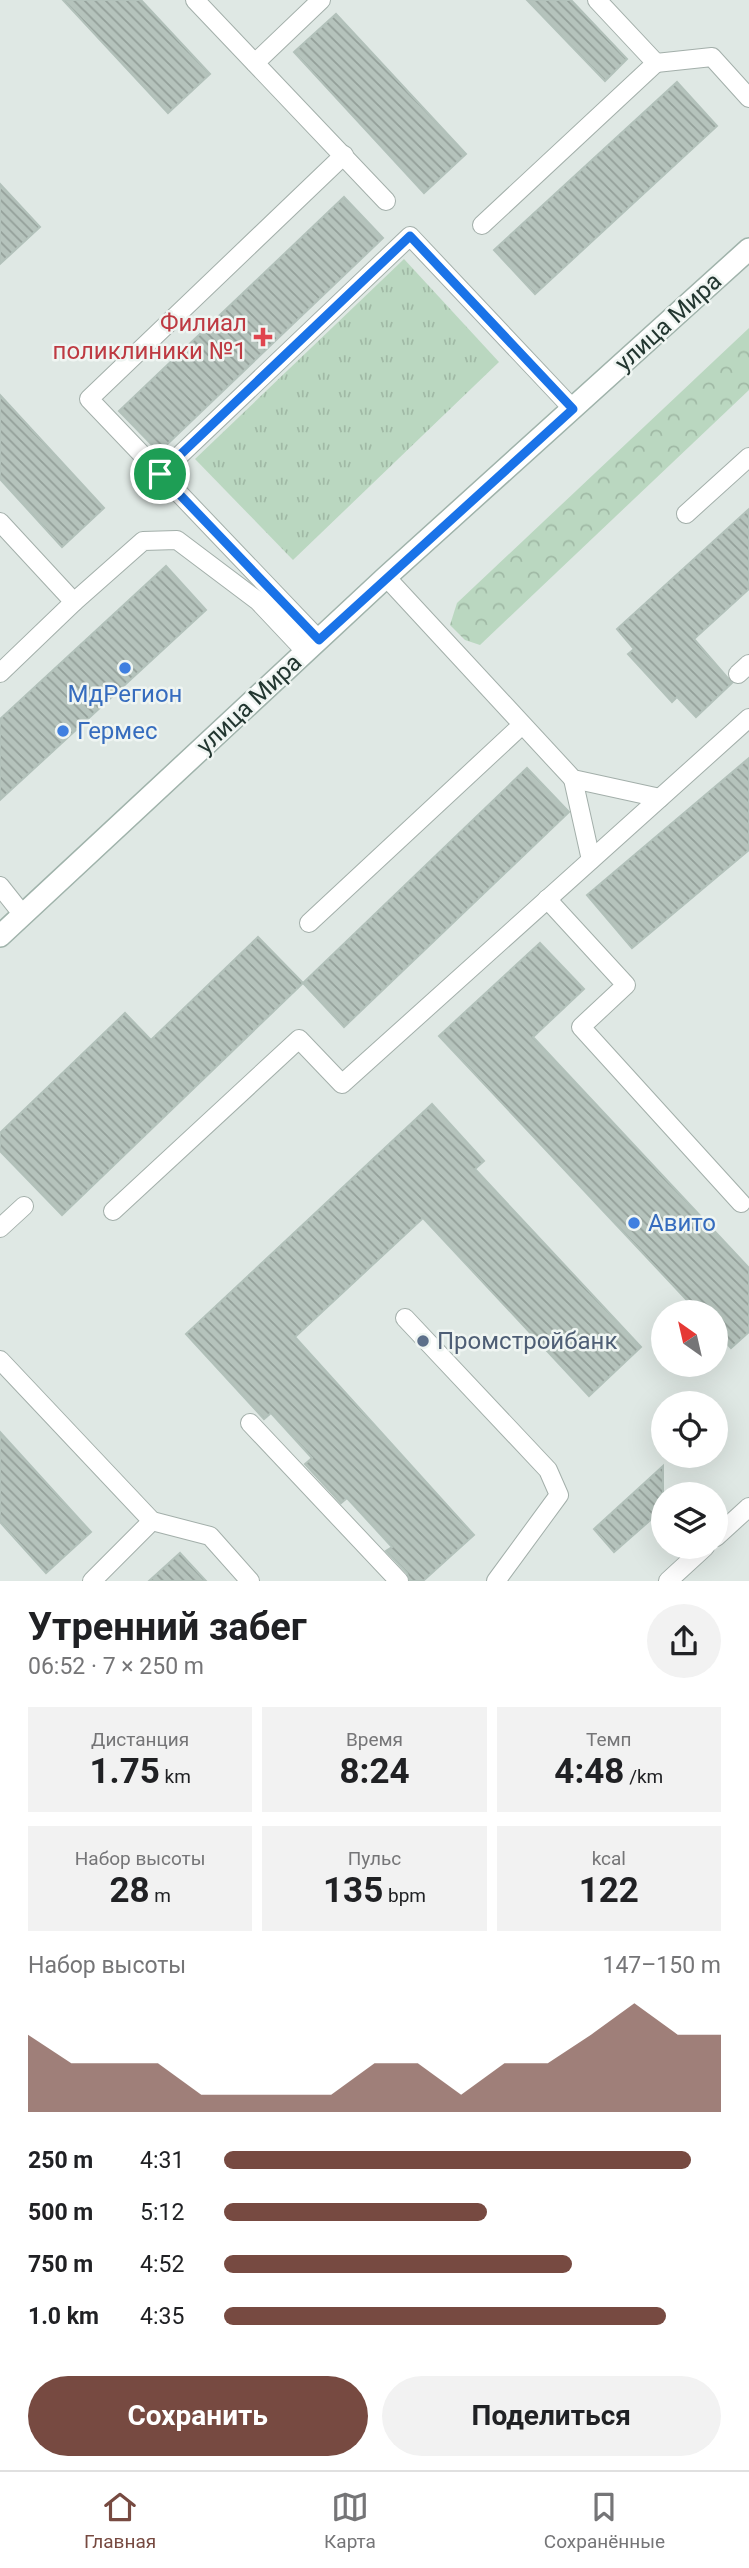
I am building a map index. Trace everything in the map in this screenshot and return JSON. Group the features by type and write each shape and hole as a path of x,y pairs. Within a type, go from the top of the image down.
{"main road":[{"name":"улица Мира","path":"0,936 386,578 749,248"}],"lane":[{"path":"195,0 386,201"},
{"path":"256,63 321,0"},
{"path":"597,0 656,63"},
{"path":"482,225 656,63 712,57 749,98"},
{"path":"312,646 160,474 89,399 344,155"},
{"path":"160,474 410,236 573,409"},
{"path":"686,514 749,457"},
{"path":"0,522 74,602"},
{"path":"0,673 143,541 177,540 312,646"},
{"path":"386,578 573,779 591,860"},
{"path":"113,1211 299,1039 342,1084 749,718"},
{"path":"309,923 522,725"},
{"path":"573,779 660,798"},
{"path":"0,886 23,915"},
{"path":"547,900 626,985 581,1027 741,1203"},
{"path":"0,1228 24,1206"},
{"path":"405,1318 548,1470 559,1495 496,1581"},
{"path":"0,1360 152,1521 210,1535 250,1581"},
{"path":"250,1423 399,1581"},
{"path":"728,1526 749,1507"},
{"path":"92,1581 152,1521"},
{"path":"668,1581 692,1559"}],"green space":[{"path":"404,259 499,362 293,560 195,459"},
{"path":"749,328 749,390 480,645 465,640 450,625 457,603"}],"building":[{"path":"63,0 141,0 210,74 168,113"},
{"path":"527,0 571,0 627,59 605,81"},
{"path":"336,14 466,154 424,193 294,52"},
{"path":"677,82 717,126 535,294 494,250"},
{"path":"0,184 40,227 0,264"},
{"path":"344,197 383,238 159,452 119,411"},
{"path":"0,395 104,508 62,547 0,479"},
{"path":"749,509 749,589 694,639 732,683 696,717 677,697 672,702 628,654 634,649 617,629"},
{"path":"166,566 206,610 0,800 0,719"},
{"path":"749,758 749,850 632,948 587,895"},
{"path":"527,768 569,812 344,1027 303,983"},
{"path":"258,937 303,983 62,1215 0,1151 0,1133 125,1013 151,1040"},
{"path":"540,943 584,989 533,1037 749,1268 749,1332 731,1348 728,1345 728,1300 687,1300 439,1036"},
{"path":"432,1104 484,1161 475,1169 641,1347 589,1396 423,1218 295,1337 474,1535 423,1581 410,1581 407,1573 386,1551 392,1547 347,1498 341,1503 305,1464 312,1458 271,1413 264,1419 186,1334"},
{"path":"0,1432 91,1532 46,1573 0,1522"},
{"path":"663,1468 663,1482 651,1482 651,1520 614,1552 594,1529"},
{"path":"180,1553 206,1581 149,1581"}],"place":[{"name":"Филиал поликлиники №1","path":"263,337"},
{"name":"МдРегион","path":"125,668"},
{"name":"Гермес","path":"63,731"},
{"name":"Авито","path":"634,1223"},
{"name":"Промстройбанк","path":"423,1341"}],"route":[{"path":"410,236 573,409 319,640 160,474 410,236"}]}
